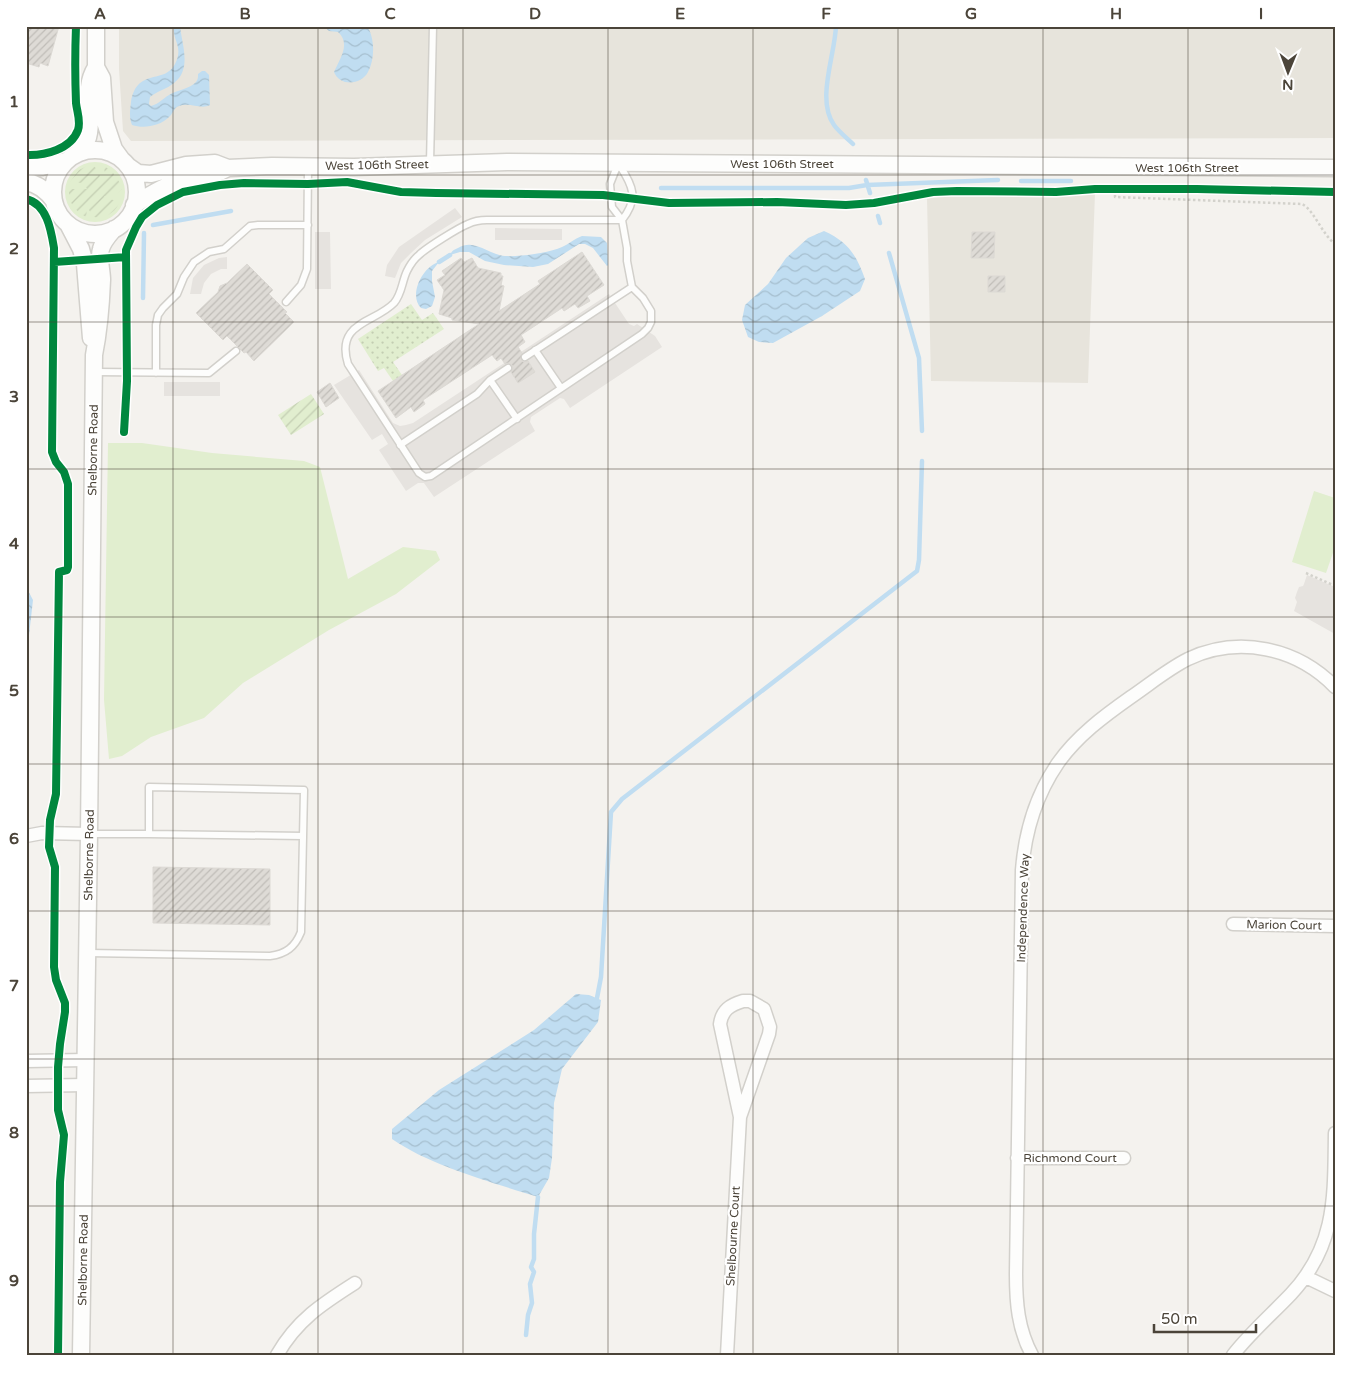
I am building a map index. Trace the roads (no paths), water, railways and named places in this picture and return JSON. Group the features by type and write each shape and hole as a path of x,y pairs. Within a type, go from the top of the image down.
{"street":[{"path":"96,26 96,67 102,78 103,110 107,132 114,149 125,163 136,185 134,205 126,219 114,229 90,234 68,224 59,214 52,194 57,172 85,144 89,134 88,100 90,76 96,67"},
{"path":"26,168 42,167 85,151 100,150 108,152 125,163"},
{"name":"West 106th Street","path":"125,163 144,174 151,174 174,167 215,163 228,168 508,162 1335,168"},
{"name":"West 106th Street","path":"134,205 170,185 183,180 218,174 228,168"},
{"path":"26,182 39,186 54,201"},
{"name":"Shelborne Road","path":"68,224 81,249 85,264 89,331 94,355"},
{"name":"Shelborne Road","path":"81,1355 94,355 99,327 102,277 101,250 114,229"},
{"name":"Independence Way","path":"1032,1355 1023,1333 1017,1309 1023,855 1032,815 1044,788 1058,764 1074,743 1107,714 1176,665 1208,652 1241,646 1282,653 1313,668 1334,686"},
{"path":"26,836 42,833 89,834"},
{"name":"Marion Court","path":"1233,924 1335,926"},
{"name":"Shelbourne Court","path":"727,1355 740,1117 720,1024 721,1018 728,1008 743,1000 750,1001 764,1009 770,1026 755,1078 740,1117"},
{"path":"26,1061 86,1060"},
{"path":"26,1086 85,1085"},
{"path":"1233,1355 1306,1277 1312,1268 1324,1241 1332,1211 1335,1133"},
{"name":"Richmond Court","path":"1018,1158 1124,1158"},
{"path":"1306,1277 1335,1291"},
{"path":"277,1355 292,1332 310,1313 355,1283"}],"lane":[{"path":"430,164 433,26"},
{"path":"619,163 610,184 612,207 622,220 632,287 651,310 651,322 648,328 642,334 431,476 425,477 419,473 355,376 345,354 347,341 352,332 360,323 394,303 401,292 408,270 420,254 467,224 477,220 622,220"},
{"path":"619,163 632,185 631,209 622,220"},
{"path":"286,302 301,285 307,269 308,166"},
{"path":"156,373 156,325 158,315 177,294 184,277 194,262 209,252 224,249 250,226 308,225"},
{"path":"525,357 632,287"},
{"path":"535,350 561,388"},
{"path":"94,372 208,373 236,351"},
{"path":"400,445 476,394 490,380 508,368"},
{"path":"490,380 517,418"},
{"path":"87,952 270,956 286,952 298,940 301,932 304,790 149,787 149,834"},
{"path":"89,834 303,836"}],"water":[{"path":"174,26 180,26 184,56 183,71 174,83 150,97 149,104 151,106 154,105 172,93 190,86 197,81 198,74 205,71 209,75 210,105 203,107 179,106 170,116 157,125 142,127 132,125 130,117 134,91 145,80 164,74 175,64 178,48"},
{"path":"323,26 367,26 372,36 373,55 368,72 361,80 346,82 337,77 334,72 343,51 344,41 338,32 329,31"},
{"path":"824,231 845,244 858,262 865,279 860,291 822,316 773,343 759,342 748,337 742,320 745,305 768,284 786,258 808,238"},
{"path":"582,236 601,237 607,243 607,266 593,248 585,244 579,244 548,264 533,267 504,265 485,261 469,252 450,255 455,249 464,245 476,246 505,256 534,254 565,246"},
{"path":"439,262 432,271 435,297 432,306 426,309 421,308 416,296 419,282 428,269"},
{"path":"26,587 33,600 26,662"},
{"path":"576,994 589,995 601,1000 598,1022 562,1069 554,1103 552,1158 549,1178 538,1197 443,1165 408,1149 392,1139 392,1129 439,1090 534,1030"}],"waterway":[{"path":"836,26 826,90 827,103 829,115 834,125 853,144"},
{"path":"866,180 870,193"},
{"path":"661,188 849,188 867,185 998,180"},
{"path":"1021,181 1071,181"},
{"path":"153,225 231,211"},
{"path":"878,216 880,223"},
{"path":"143,298 144,233"},
{"path":"889,253 919,358 922,431"},
{"path":"439,262 450,255"},
{"path":"597,998 601,977 611,812 622,799 917,571 922,461"},
{"path":"526,1335 528,1315 532,1303 530,1284 534,1272 531,1267 534,1259 534,1234 538,1197"}]}
